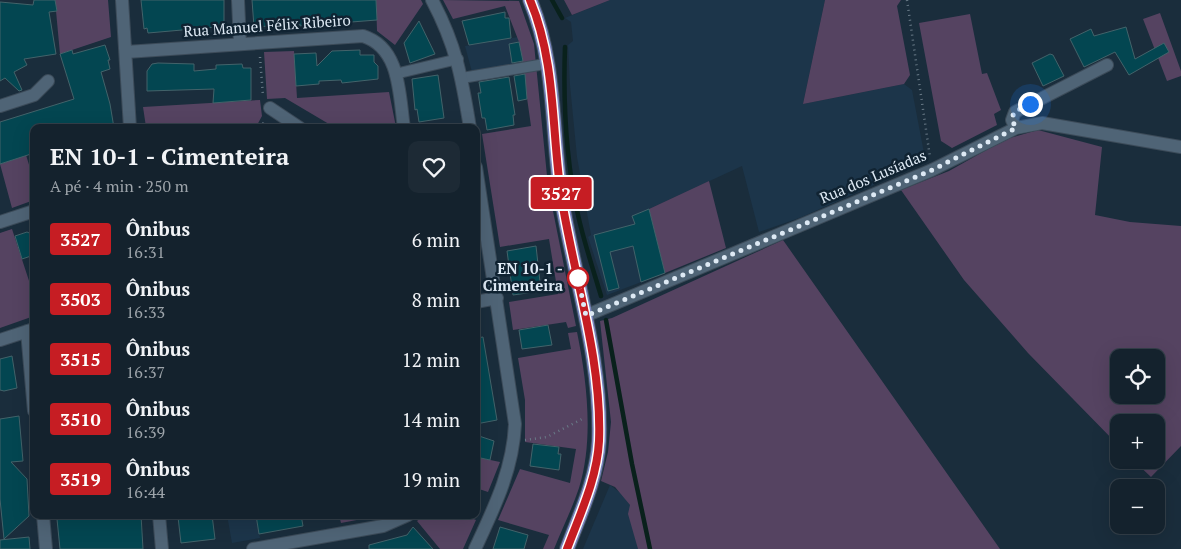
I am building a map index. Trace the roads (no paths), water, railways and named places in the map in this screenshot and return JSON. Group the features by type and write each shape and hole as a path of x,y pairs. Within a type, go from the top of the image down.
{"main road":[{"path":"530,0 545,46 562,201 586,316 596,386 599,442 592,482 566,549"}],"street":[{"path":"122,0 130,124"},
{"path":"238,0 240,44"},
{"path":"432,0 446,26 458,59 469,124"},
{"name":"Rua Manuel Félix Ribeiro","path":"126,52 363,36 373,39 388,52 396,74 403,124"},
{"path":"396,74 458,59"},
{"path":"462,78 539,65"},
{"path":"1016,128 1012,120 1015,112 1107,65"},
{"path":"0,106 34,94 48,81"},
{"path":"270,108 294,124"},
{"name":"Rua dos Lusíadas","path":"586,316 932,170 1016,128 1042,123 1181,147"},
{"path":"475,549 505,480 514,442 514,401 480,192"},
{"path":"0,222 30,212"},
{"path":"480,301 497,298"},
{"path":"0,340 30,330"},
{"path":"43,519 46,549"},
{"path":"159,519 162,549"},
{"path":"253,549 382,526 399,519"}],"waterway":[{"path":"552,0 562,18"},
{"path":"565,47 565,111 574,195 580,225 601,296"},
{"path":"606,320 632,464 650,549"}],"place":[{"name":"EN 10-1 - Cimenteira","path":"578,278"}]}
